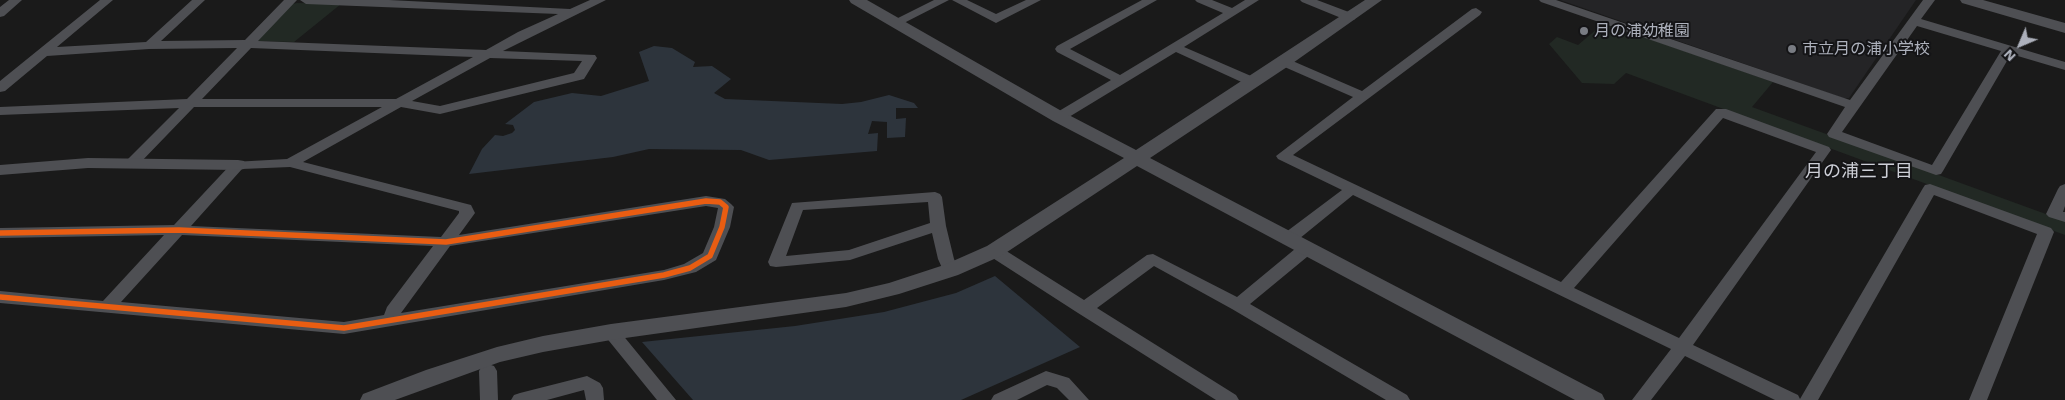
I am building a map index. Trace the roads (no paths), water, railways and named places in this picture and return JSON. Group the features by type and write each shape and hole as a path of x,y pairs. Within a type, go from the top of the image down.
{"street":[{"path":"0,12 16,0"},
{"path":"0,88 107,0"},
{"path":"149,45 199,0"},
{"path":"133,162 291,0"},
{"path":"306,0 443,3 565,11 570,13"},
{"path":"290,163 522,36 600,0"},
{"path":"856,0 1059,117 1594,400"},
{"path":"896,22 943,0"},
{"path":"958,0 996,19 1035,0"},
{"path":"1120,80 1061,49 1151,0"},
{"path":"1201,0 1232,12"},
{"path":"1059,117 1253,0"},
{"path":"1306,0 1350,17"},
{"path":"371,400 497,355 611,332 846,300 892,289 951,270 994,251 1137,159 1375,0"},
{"path":"1545,0 1853,105"},
{"path":"1929,0 1834,134 1936,171 2008,49"},
{"path":"1967,0 2065,28"},
{"path":"1476,12 1283,156 1792,400"},
{"path":"1914,21 2065,66"},
{"path":"0,111 191,103 401,103 440,110 579,76 591,58 247,44 149,45 45,52"},
{"path":"1175,47 1253,82"},
{"path":"1284,62 1362,96"},
{"path":"1563,290 1721,112 1824,150 1682,347 1641,400"},
{"path":"2,172 88,163 133,162 238,165 290,163 466,208 467,213 393,311 392,321"},
{"path":"108,306 238,165"},
{"path":"1809,400 1930,188 2046,232 1978,400"},
{"path":"1288,239 1352,189"},
{"path":"2065,189 2054,214 2065,218"},
{"path":"938,226 850,255 776,262 797,206 935,197 938,226 946,259 951,270"},
{"path":"0,233 179,230 446,242 706,201 720,202 726,207 722,227 710,256 690,268 664,275 344,328 0,297"},
{"path":"1238,305 1307,248"},
{"path":"994,251 1230,400"},
{"path":"1084,309 1153,259 1238,305 1391,398"},
{"path":"611,332 667,400"},
{"path":"488,372 489,400"},
{"path":"1000,400 1046,378 1063,383 1080,400"},
{"path":"520,400 587,383 594,388 596,400"}],"place":[{"name":"月の浦幼稚園","path":"1584,31"},
{"name":"市立月の浦小学校","path":"1792,49"}],"district":[{"name":"月の浦三丁目","path":"1859,172"}]}
